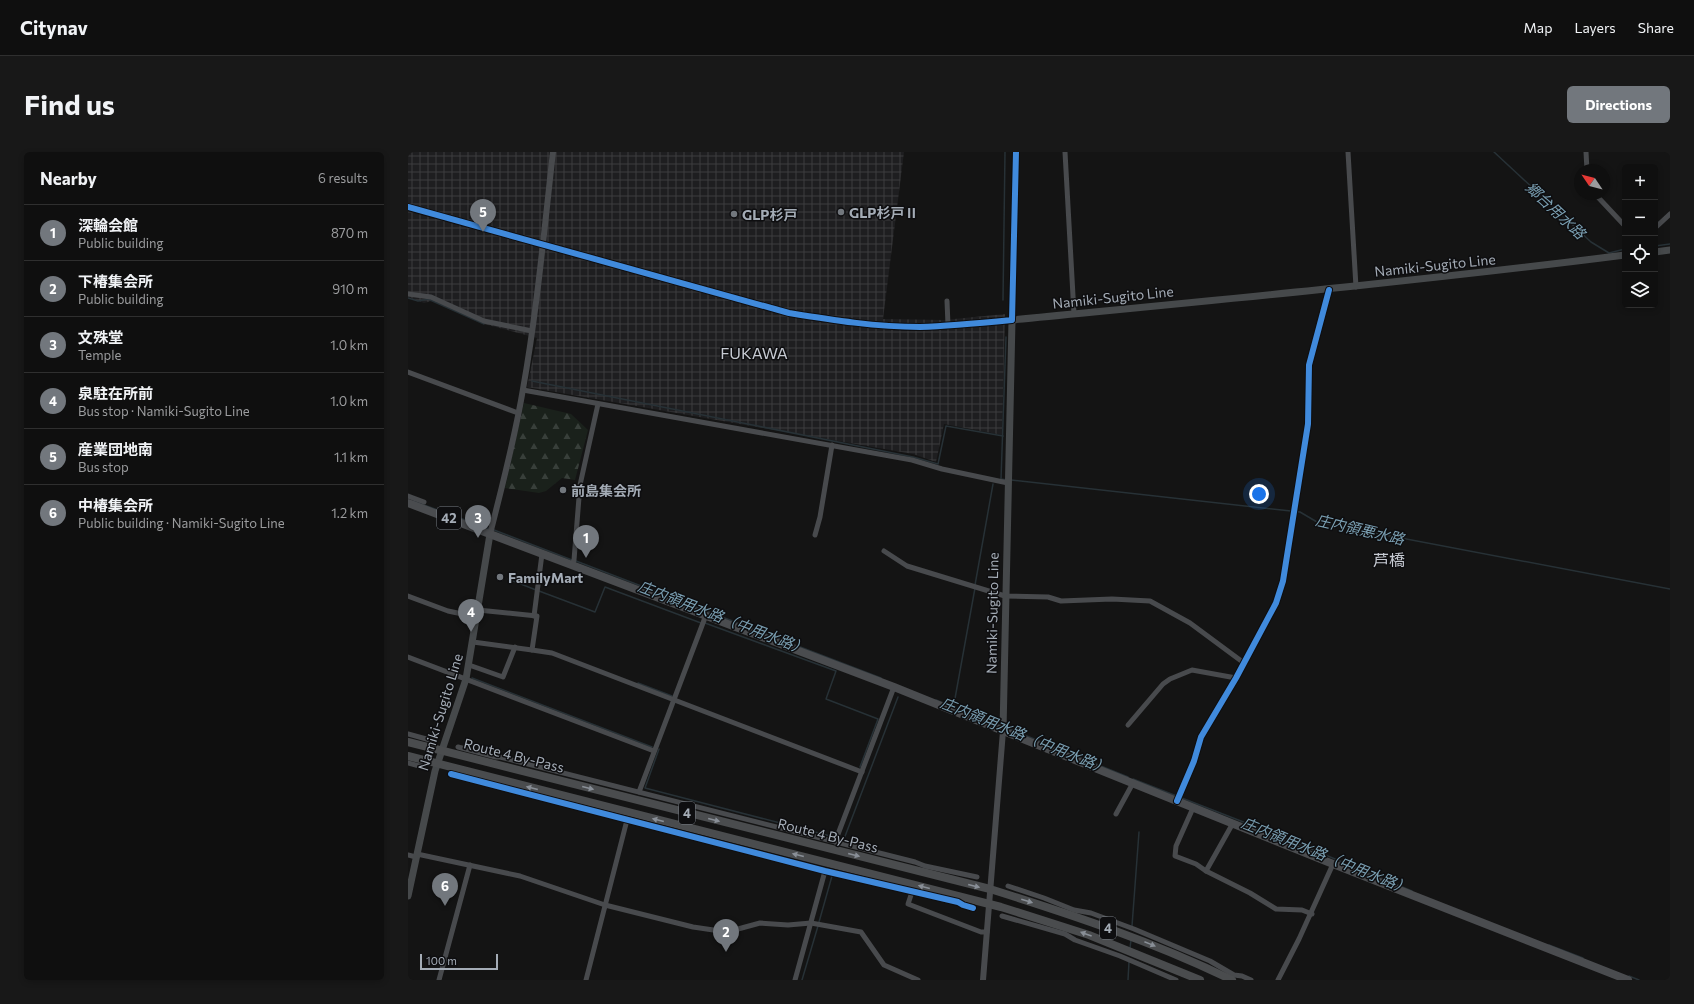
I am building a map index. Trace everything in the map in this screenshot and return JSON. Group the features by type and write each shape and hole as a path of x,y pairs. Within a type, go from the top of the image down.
{"highway":[{"name":"Route 4 By-Pass","path":"408,742 483,758 932,871 990,890 1063,909 1225,973 1232,980"},
{"name":"Route 4 By-Pass","path":"408,756 493,781 637,818 950,897 989,903 1059,929 1140,955 1200,980"}],"main road":[{"path":"1658,252 1670,250"},
{"name":"Namiki-Sugito Line","path":"1003,731 1012,320 1329,290 1622,255"},
{"name":"42","path":"408,503 894,687 1177,802 1628,980"},
{"name":"Namiki-Sugito Line","path":"408,896 437,764 466,679 478,614 490,534"}],"street":[{"path":"490,534 523,390 532,331 553,152"},
{"path":"408,207 789,313 876,325 920,327 1012,320 1016,152"},
{"path":"1064,152 1074,314"},
{"path":"1348,152 1356,287"},
{"path":"1586,152 1587,164"},
{"path":"1601,200 1622,223"},
{"path":"1658,225 1670,214"},
{"path":"1177,802 1194,761 1201,736 1236,678 1276,603 1283,581 1308,424 1309,365 1329,290"},
{"path":"408,294 431,298 484,321 532,331"},
{"path":"947,301 948,325"},
{"path":"408,372 518,413"},
{"path":"523,390 912,460 942,469 1008,483"},
{"path":"572,565 574,560 580,485 598,404"},
{"path":"815,535 820,517 832,446"},
{"path":"408,496 424,502"},
{"path":"884,550 907,566 1005,596 1048,597 1061,601 1112,599 1150,601 1190,623 1244,663"},
{"path":"534,616 542,554"},
{"path":"408,596 448,611 478,614 537,616 532,650"},
{"path":"639,792 706,615"},
{"path":"473,642 552,653 862,772"},
{"path":"469,664 503,677 515,647"},
{"path":"408,657 654,751"},
{"path":"1128,725 1163,684 1170,679 1192,670 1236,678"},
{"path":"835,842 894,687"},
{"path":"983,980 1003,731"},
{"path":"408,734 430,740"},
{"path":"458,747 483,758 500,757 915,862 932,871 977,877"},
{"path":"408,763 423,767"},
{"path":"452,774 493,781 508,790 627,820 637,818 825,871 912,892 950,897 973,908"},
{"path":"1116,814 1133,783"},
{"path":"1193,808 1176,846 1176,856 1196,864 1276,909 1302,910 1312,914"},
{"path":"586,980 627,820"},
{"path":"1206,871 1233,823"},
{"path":"408,855 417,855 520,876 605,904 693,927 726,932 760,923 788,926 811,923 861,932 884,965 918,980"},
{"path":"1278,980 1312,914 1333,864"},
{"path":"439,980 470,865"},
{"path":"795,980 825,871"},
{"path":"1008,886 1044,898 1063,909"},
{"path":"912,892 908,904 982,932 986,932"},
{"path":"1002,916 1059,929 1176,980"},
{"path":"1225,973 1251,980"}],"shaded area":[{"path":"408,152 904,152 883,319 944,320 1005,314 1002,435 944,424 936,462 913,454 527,387 537,338 484,324 432,301 424,303 408,297"}],"green space":[{"path":"524,403 571,414 588,430 575,480 562,478 546,491 539,493 505,488"}],"waterway":[{"path":"1003,300 1005,152"},
{"name":"郷台用水路","path":"1494,152 1591,242 1609,253 1622,250"},
{"name":"郷台用水路","path":"1658,246 1670,244"},
{"path":"408,298 418,301 428,299 484,324"},
{"path":"1006,337 1001,479 1007,480"},
{"path":"532,381 913,457 938,464 946,426 1003,436"},
{"name":"庄内領悪水路","path":"1011,480 1300,512 1317,522 1670,589"},
{"path":"975,585 993,484"},
{"name":"庄内領用水路（中用水路）","path":"413,501 490,529"},
{"name":"庄内領用水路（中用水路）","path":"494,530 572,560"},
{"name":"庄内領用水路（中用水路）","path":"576,561 881,678"},
{"path":"508,579 536,590"},
{"path":"539,591 595,612 605,587 701,623"},
{"path":"954,704 975,588"},
{"path":"705,623 836,671 826,699 878,719 860,767"},
{"path":"472,678 652,747"},
{"path":"638,683 672,696"},
{"path":"844,839 898,697"},
{"name":"庄内領用水路（中用水路）","path":"936,700 974,715"},
{"name":"庄内領用水路（中用水路）","path":"977,716 1002,726"},
{"name":"庄内領用水路（中用水路）","path":"1005,727 1128,777"},
{"path":"659,749 645,788 834,837"},
{"name":"庄内領用水路（中用水路）","path":"1133,779 1287,839 1412,891"},
{"path":"1132,926 1139,832"},
{"path":"819,922 832,876"},
{"path":"802,980 818,926"},
{"path":"1130,948 1131,940"},
{"name":"庄内領用水路（中用水路）","path":"1549,945 1583,958"},
{"path":"1128,980 1129,962"},
{"name":"庄内領用水路（中用水路）","path":"1629,976 1639,980"}],"cycle path":[{"path":"408,207 789,313 838,321 887,326 943,326 1012,320 1016,152"},
{"path":"1177,801 1194,761 1201,737 1236,678 1276,603 1283,581 1308,424 1309,365 1329,290"},
{"path":"451,774 825,871 958,902 973,908"}],"place":[{"name":"GLP杉戸Ⅱ","path":"841,212"},
{"name":"GLP杉戸","path":"734,214"},
{"name":"産業団地南","path":"483,232"},
{"name":"前島集会所","path":"563,490"},
{"name":"文殊堂","path":"478,538"},
{"name":"深輪会館","path":"586,558"},
{"name":"FamilyMart","path":"500,577"},
{"name":"泉駐在所前","path":"471,632"},
{"name":"中椿集会所","path":"445,906"},
{"name":"下椿集会所","path":"726,952"}],"district":[{"name":"FUKAWA","path":"754,352"},
{"name":"芦橋","path":"1389,559"}]}
